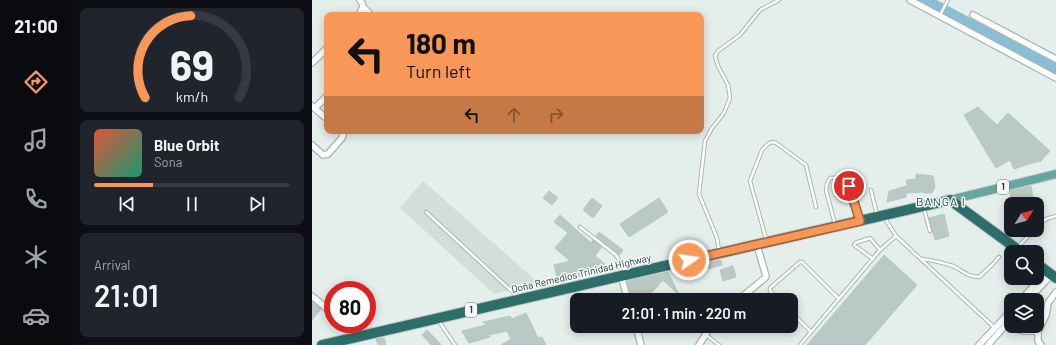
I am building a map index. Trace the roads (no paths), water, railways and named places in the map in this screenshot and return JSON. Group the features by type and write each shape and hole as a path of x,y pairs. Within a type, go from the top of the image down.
{"highway":[{"name":"Doña Remedios Trinidad Highway","path":"322,345 950,200"},
{"path":"950,200 1011,245"}],"main road":[{"name":"Doña Remedios Trinidad Highway","path":"950,200 1056,174"}],"street":[{"path":"360,0 363,7 368,12"},
{"path":"910,0 941,14 1056,78"},
{"path":"360,12 363,7"},
{"path":"973,15 1056,59"},
{"path":"312,64 324,51"},
{"path":"324,98 313,107 324,116"},
{"path":"312,145 323,155 328,154 342,138 343,134"},
{"path":"747,293 766,278 757,245"},
{"path":"1029,293 1052,274"},
{"path":"624,275 627,293"},
{"path":"1032,293 1036,287"},
{"path":"1044,319 1048,303 1056,292"},
{"path":"312,296 324,306"},
{"path":"988,345 1004,321"},
{"path":"980,345 1004,326"},
{"path":"353,333 358,337"},
{"path":"638,333 641,345"},
{"path":"1038,333 1038,340 1041,345"},
{"path":"699,345 706,335"}],"lane":[{"path":"720,253 717,238 699,194 705,141 712,128 724,113 730,98 728,85 718,66 715,56 718,51 740,35 760,10 780,0"},
{"path":"941,14 948,1"},
{"path":"767,242 750,181 762,150 768,144 772,142 776,144 806,165 816,207"},
{"path":"835,227 826,190 830,178 835,177 845,180 849,186 860,221"},
{"path":"871,190 880,217 896,236 998,330"},
{"path":"923,207 930,231"},
{"path":"426,212 520,299"},
{"path":"1044,221 1056,216"},
{"path":"580,227 616,255 624,275"},
{"path":"800,345 880,250 896,236"},
{"path":"873,258 856,247 854,245 855,243 870,238 880,250"},
{"path":"921,259 954,267 970,276 979,277 999,257"},
{"path":"772,293 770,288 800,262 802,262 839,299"},
{"path":"437,318 455,345"},
{"path":"798,319 811,332"},
{"path":"706,335 719,345"}],"waterway":[{"path":"924,0 1056,69"}],"district":[{"name":"BANGA I","path":"941,202"}]}
